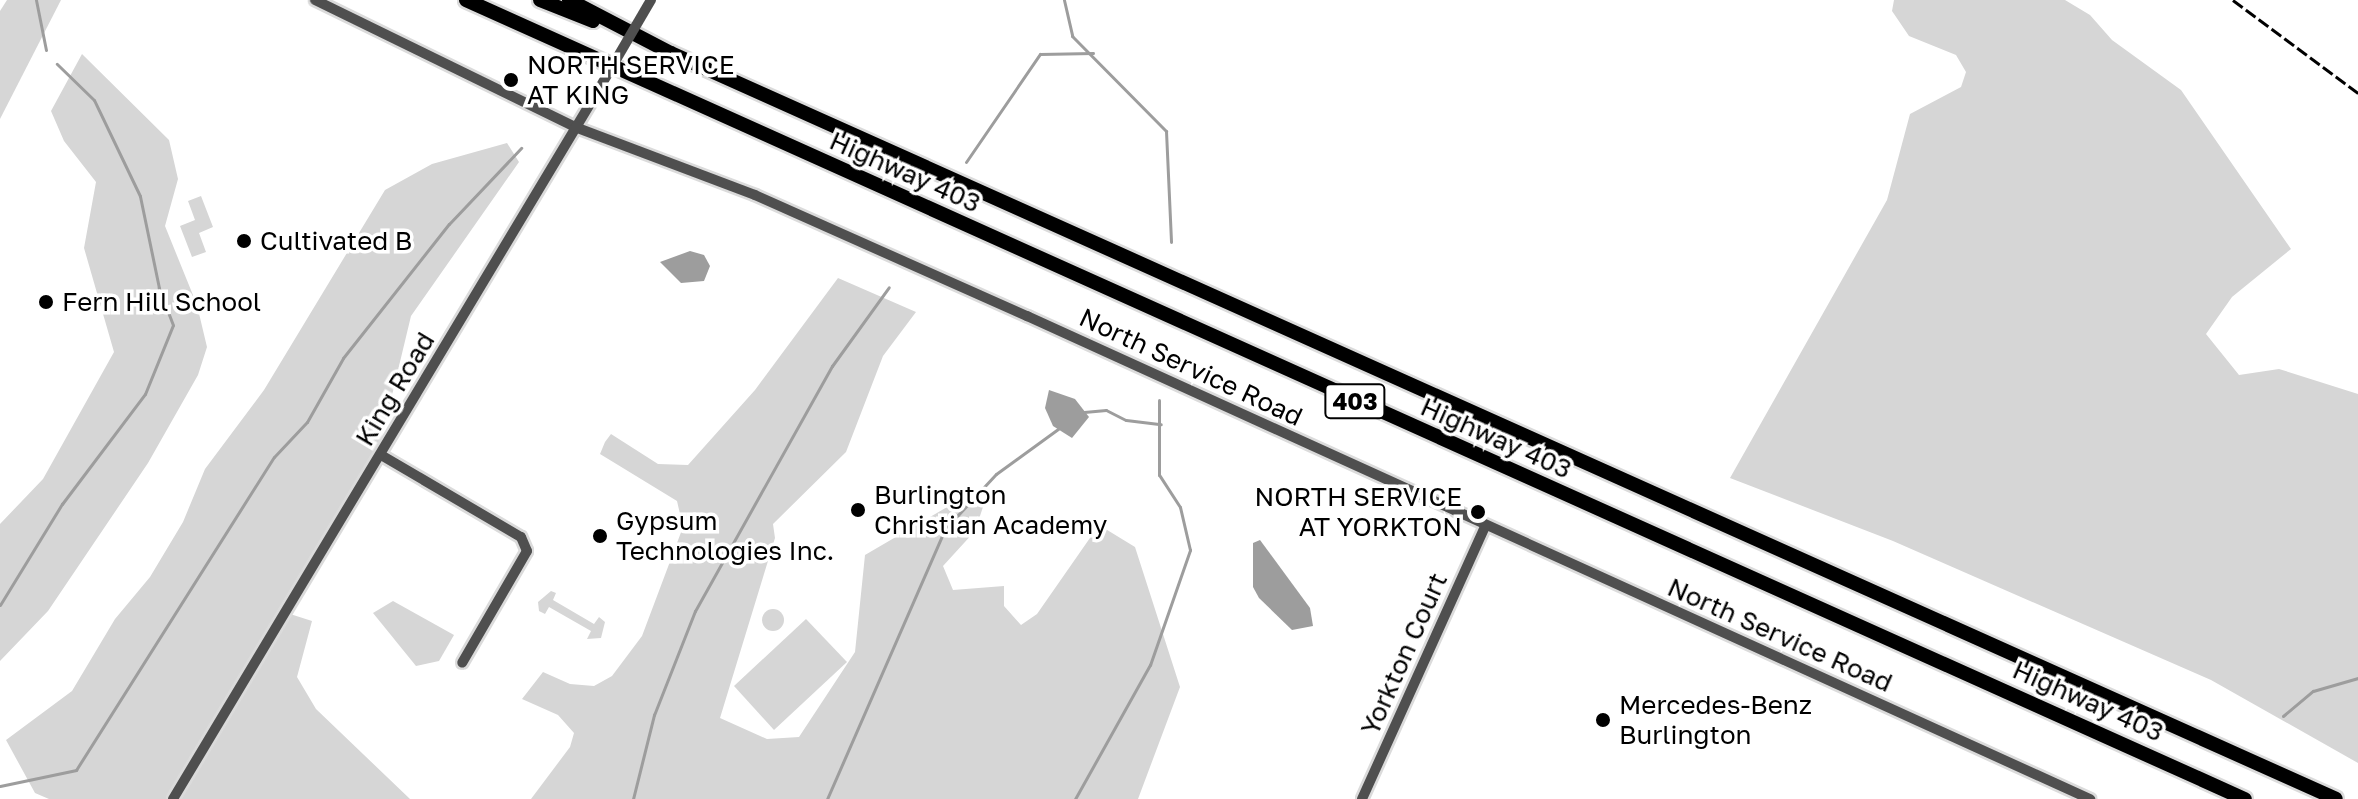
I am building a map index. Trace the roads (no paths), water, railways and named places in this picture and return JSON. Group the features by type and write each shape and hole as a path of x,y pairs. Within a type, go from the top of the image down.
{"highway":[{"name":"Highway 403","path":"466,0 2245,799"},
{"path":"540,0 671,53"},
{"name":"Highway 403","path":"569,0 671,53 2336,799"}],"street":[{"name":"North Service Road","path":"315,0 575,127 755,195 2090,799"},
{"name":"King Road","path":"173,799 651,0"},
{"path":"381,455 521,537 527,551 462,663"},
{"name":"Yorkton Court","path":"1362,799 1485,527"}],"waterway":[{"path":"36,0 46,50"},
{"path":"1064,0 1072,36 1166,131 1171,242"},
{"path":"966,162 1040,54 1093,53"},
{"path":"0,605 62,504 145,394 173,325 159,288 140,196 94,100 57,64"},
{"path":"0,786 76,770 274,457 307,422 343,358 449,224 521,148"},
{"path":"633,799 654,715 695,611 832,366 889,287"},
{"path":"1075,799 1150,665 1190,550 1180,507 1159,475 1159,400"},
{"path":"1084,412 1106,410 1126,420 1161,424"},
{"path":"827,799 945,529 996,474 1058,429"},
{"path":"2283,716 2313,691 2358,678"}],"railway":[{"path":"2233,0 2358,93"}],"place":[{"name":"NORTH SERVICE AT KING","path":"511,80"},
{"name":"Cultivated B","path":"244,241"},
{"name":"Fern Hill School","path":"46,302"},
{"name":"Burlington Christian Academy","path":"858,510"},
{"name":"NORTH SERVICE AT YORKTON","path":"1478,512"},
{"name":"Gypsum Technologies Inc.","path":"600,536"},
{"name":"Mercedes-Benz Burlington","path":"1603,720"}]}
